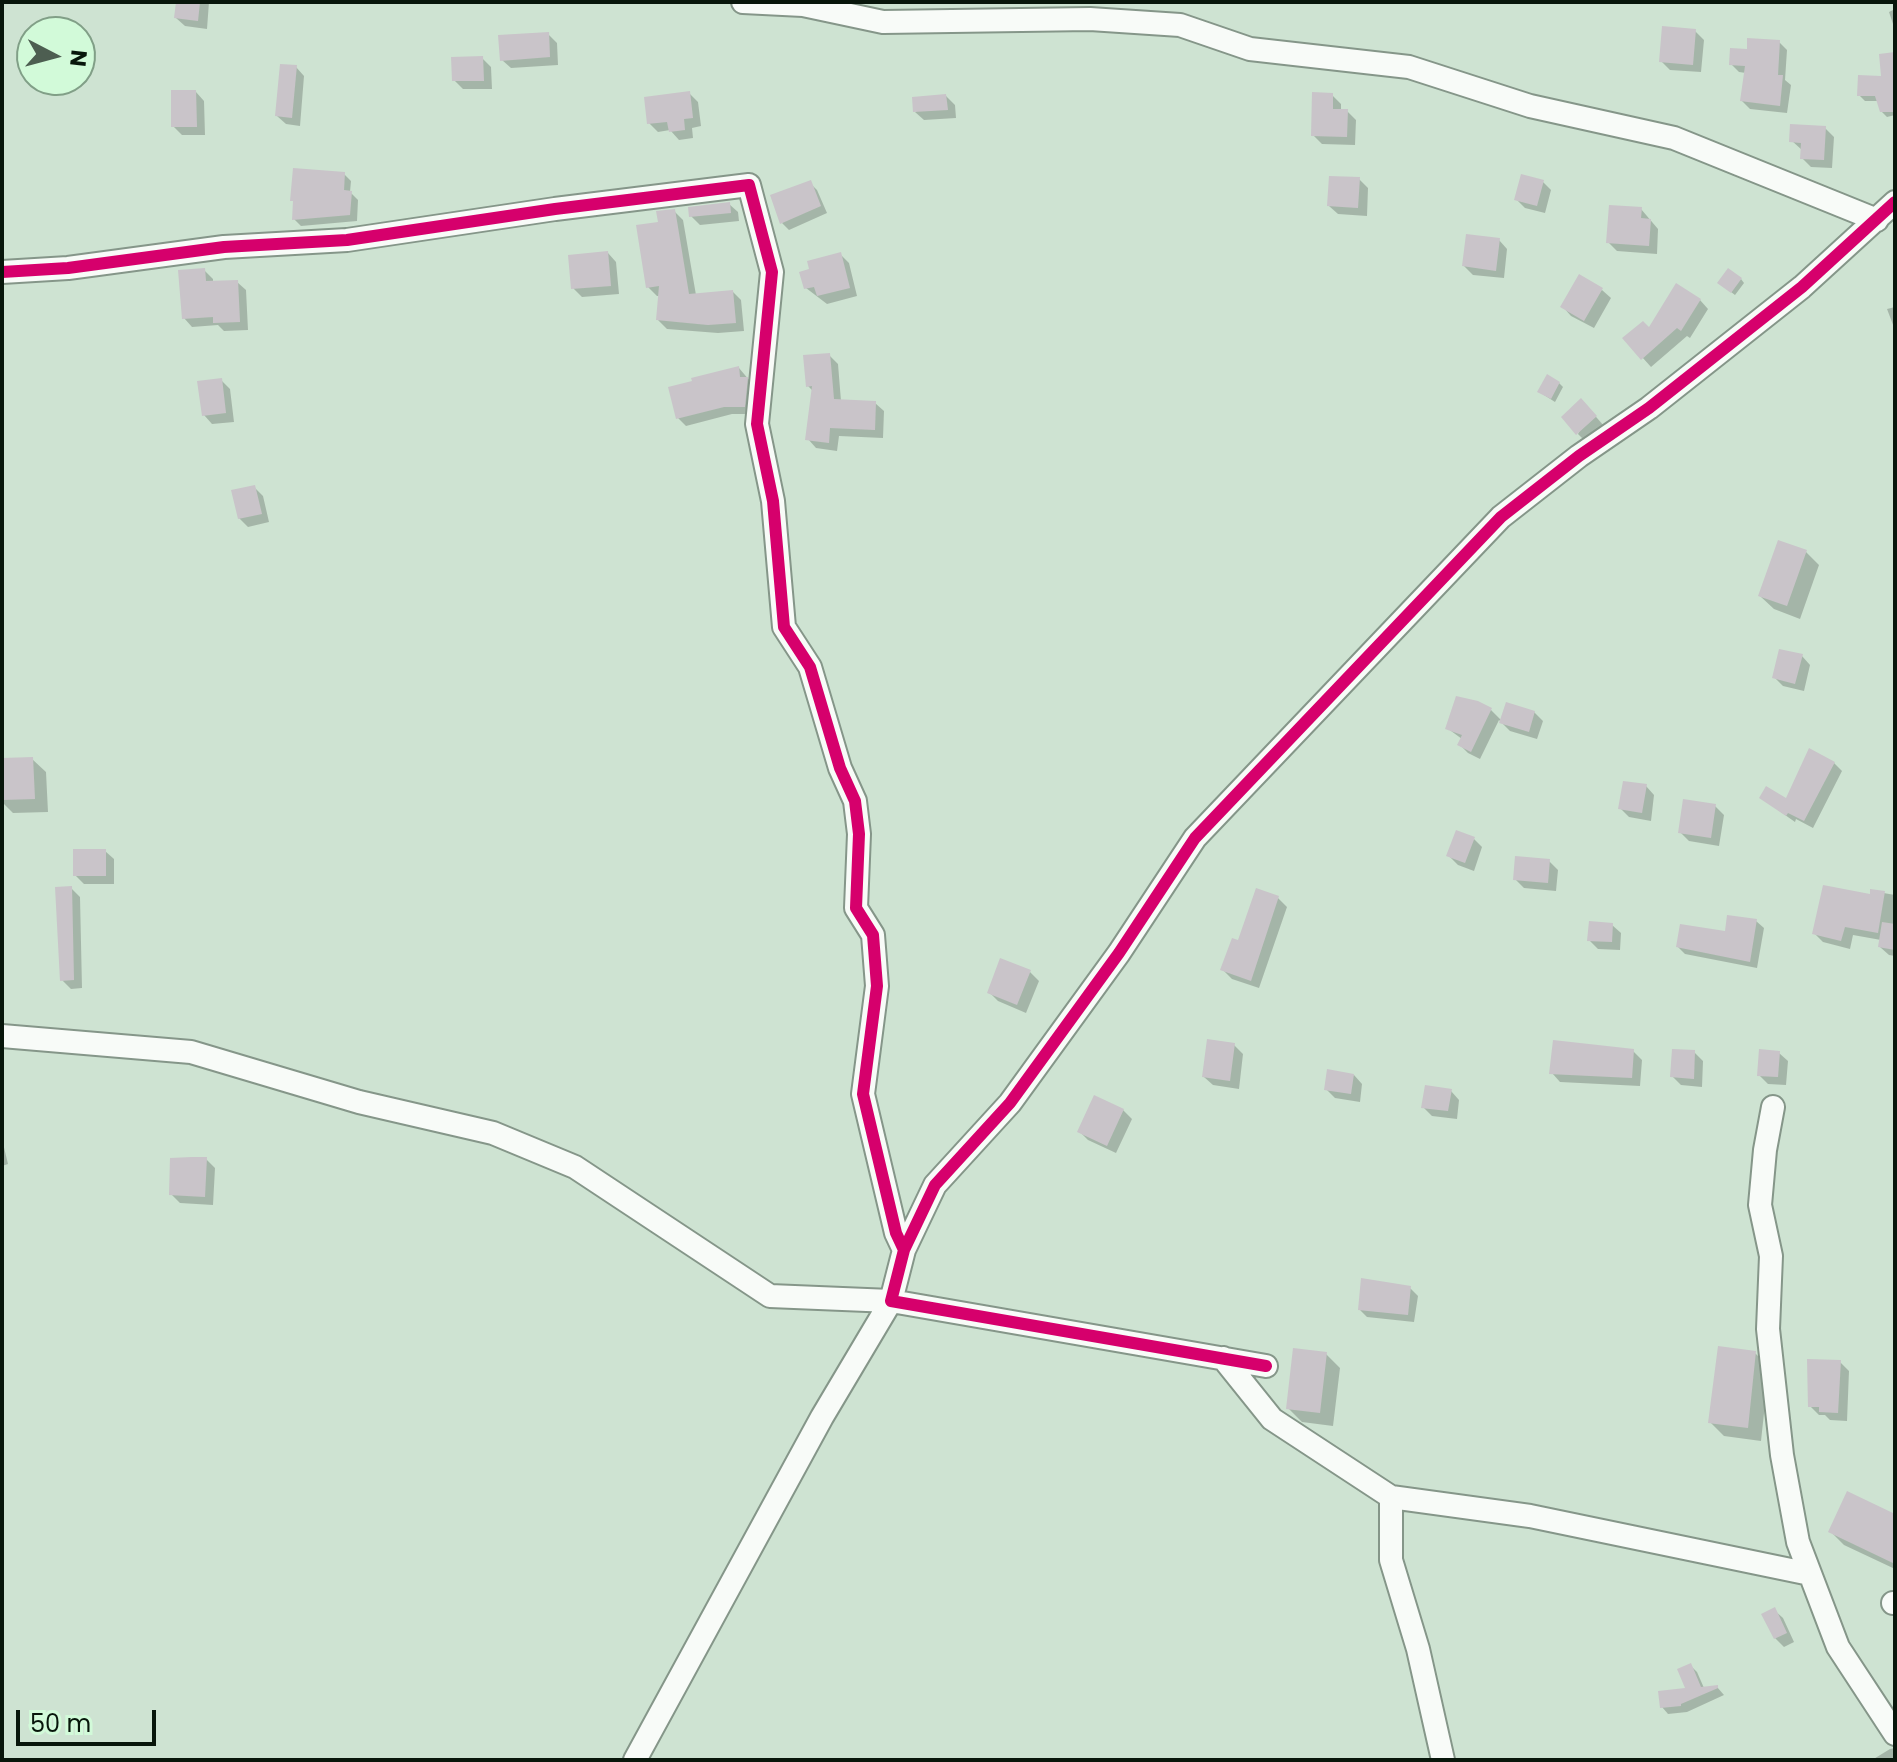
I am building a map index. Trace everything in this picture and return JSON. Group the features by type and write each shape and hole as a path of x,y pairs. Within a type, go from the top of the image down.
{"street":[{"path":"743,2 803,5 883,22 1090,19 1180,25 1250,49 1409,67 1530,106 1674,138 1877,220"},
{"path":"2,272 68,268 224,247 347,240 555,209 749,185 772,272 757,424 773,501 784,627 810,667 840,768 855,801 859,834 856,908 873,935 877,986 863,1094 896,1233 904,1250"},
{"path":"635,1760 822,1417 891,1301 904,1250 935,1185 1019,1091 1119,953 1195,838 1501,517 1579,456 1649,408 1802,287 1895,202"},
{"path":"2,1036 191,1052 359,1102 493,1133 575,1167 770,1296 891,1301 1266,1366"},
{"path":"1773,1107 1760,1205 1771,1256 1768,1329 1782,1455 1798,1542 1838,1647 1895,1734"},
{"path":"1223,1358 1272,1419 1391,1497 1530,1516 1810,1574"},
{"path":"1391,1497 1391,1560 1418,1649 1443,1760"}],"building":[{"path":"176,2 200,2 198,21 174,18"},
{"path":"1662,26 1696,29 1693,65 1659,62"},
{"path":"549,32 550,57 500,61 498,35"},
{"path":"1747,38 1780,40 1778,75 1783,75 1780,106 1740,101 1745,66 1729,65 1730,48 1747,49"},
{"path":"1895,52 1895,112 1880,112 1875,96 1857,96 1858,75 1881,76 1879,54"},
{"path":"483,56 484,81 452,81 451,57"},
{"path":"280,64 297,65 292,118 275,116"},
{"path":"171,90 196,90 197,127 171,127"},
{"path":"690,91 693,118 684,119 685,130 669,132 667,122 647,124 644,97"},
{"path":"1312,92 1333,93 1333,109 1348,109 1347,137 1311,136"},
{"path":"946,94 948,110 913,112 912,97"},
{"path":"1790,124 1826,126 1824,160 1800,159 1801,143 1789,142"},
{"path":"293,168 345,172 344,190 352,191 350,215 292,220"},
{"path":"1521,174 1544,180 1537,206 1514,200"},
{"path":"1329,176 1360,177 1358,208 1327,206"},
{"path":"811,180 821,206 780,224 770,195"},
{"path":"730,202 731,213 689,217 688,207"},
{"path":"1609,205 1642,207 1641,218 1651,219 1649,246 1606,243"},
{"path":"675,209 689,294 733,290 736,323 708,325 656,320 659,286 646,288 636,225 658,222 656,211"},
{"path":"1466,234 1500,238 1496,271 1462,266"},
{"path":"608,251 611,286 571,289 568,255"},
{"path":"841,252 850,288 817,296 814,287 804,289 799,272 809,269 807,261"},
{"path":"205,268 206,281 238,280 240,322 213,323 213,317 182,319 178,270"},
{"path":"1728,268 1742,278 1731,293 1717,283"},
{"path":"1579,274 1603,288 1584,321 1560,307"},
{"path":"1676,283 1701,299 1681,331 1677,328 1641,360 1622,338 1643,321 1649,327"},
{"path":"830,353 834,399 876,401 875,430 830,428 829,443 805,440 812,386 806,387 803,355"},
{"path":"739,366 740,377 748,377 745,407 724,407 676,419 668,387"},
{"path":"1547,374 1560,382 1551,399 1537,392"},
{"path":"222,378 226,413 202,416 197,381"},
{"path":"1581,398 1597,416 1576,435 1561,417"},
{"path":"255,485 262,514 238,519 231,490"},
{"path":"1778,540 1807,550 1787,606 1758,596"},
{"path":"1779,649 1803,654 1795,684 1772,678"},
{"path":"1456,696 1492,708 1471,752 1457,745 1462,735 1445,729"},
{"path":"1506,702 1535,711 1529,732 1499,723"},
{"path":"1809,748 1835,762 1804,821 1788,813 1786,816 1759,798 1766,786 1786,798"},
{"path":"33,757 35,799 2,800 2,758"},
{"path":"1623,781 1647,784 1642,813 1618,809"},
{"path":"1683,799 1716,804 1711,838 1678,833"},
{"path":"1456,830 1475,837 1465,863 1446,856"},
{"path":"73,849 106,849 106,876 73,876"},
{"path":"1515,856 1550,859 1548,883 1513,880"},
{"path":"1823,885 1870,894 1870,889 1885,891 1878,933 1845,927 1841,941 1812,934"},
{"path":"72,886 74,980 60,981 55,887"},
{"path":"1256,888 1279,896 1251,981 1220,970 1232,938 1238,940"},
{"path":"1727,915 1757,919 1750,962 1676,947 1680,924 1725,931"},
{"path":"1589,921 1613,923 1612,942 1587,941"},
{"path":"1882,922 1895,924 1895,950 1878,947"},
{"path":"1000,958 1031,970 1017,1005 987,993"},
{"path":"1207,1039 1235,1043 1230,1081 1202,1077"},
{"path":"1553,1040 1634,1049 1632,1078 1549,1074"},
{"path":"1672,1049 1695,1050 1694,1079 1670,1077"},
{"path":"1759,1049 1780,1051 1778,1077 1757,1076"},
{"path":"1327,1069 1354,1074 1351,1094 1324,1090"},
{"path":"1425,1085 1452,1089 1448,1111 1421,1108"},
{"path":"1094,1095 1124,1109 1107,1146 1077,1132"},
{"path":"207,1157 205,1197 169,1195 170,1158"},
{"path":"1361,1278 1411,1286 1408,1315 1358,1310"},
{"path":"1718,1346 1756,1351 1748,1428 1708,1423"},
{"path":"1293,1348 1327,1352 1320,1413 1286,1409"},
{"path":"1807,1359 1841,1360 1838,1413 1819,1412 1819,1407 1808,1407"},
{"path":"1847,1491 1895,1514 1895,1564 1828,1532"},
{"path":"1775,1607 1787,1633 1774,1639 1761,1614"},
{"path":"1691,1663 1701,1687 1718,1685 1718,1688 1681,1706 1660,1708 1658,1691 1685,1688 1677,1669"}],"cycle path":[{"path":"2,272 68,268 224,247 347,240 555,209 749,185 772,272 757,424 773,501 784,627 810,667 840,768 855,801 859,834 856,908 873,935 877,986 863,1094 896,1233 904,1250"},
{"path":"1266,1366 891,1301 904,1250 935,1185 1010,1103 1119,953 1195,838 1501,517 1579,456 1649,408 1802,287 1895,202"}]}
